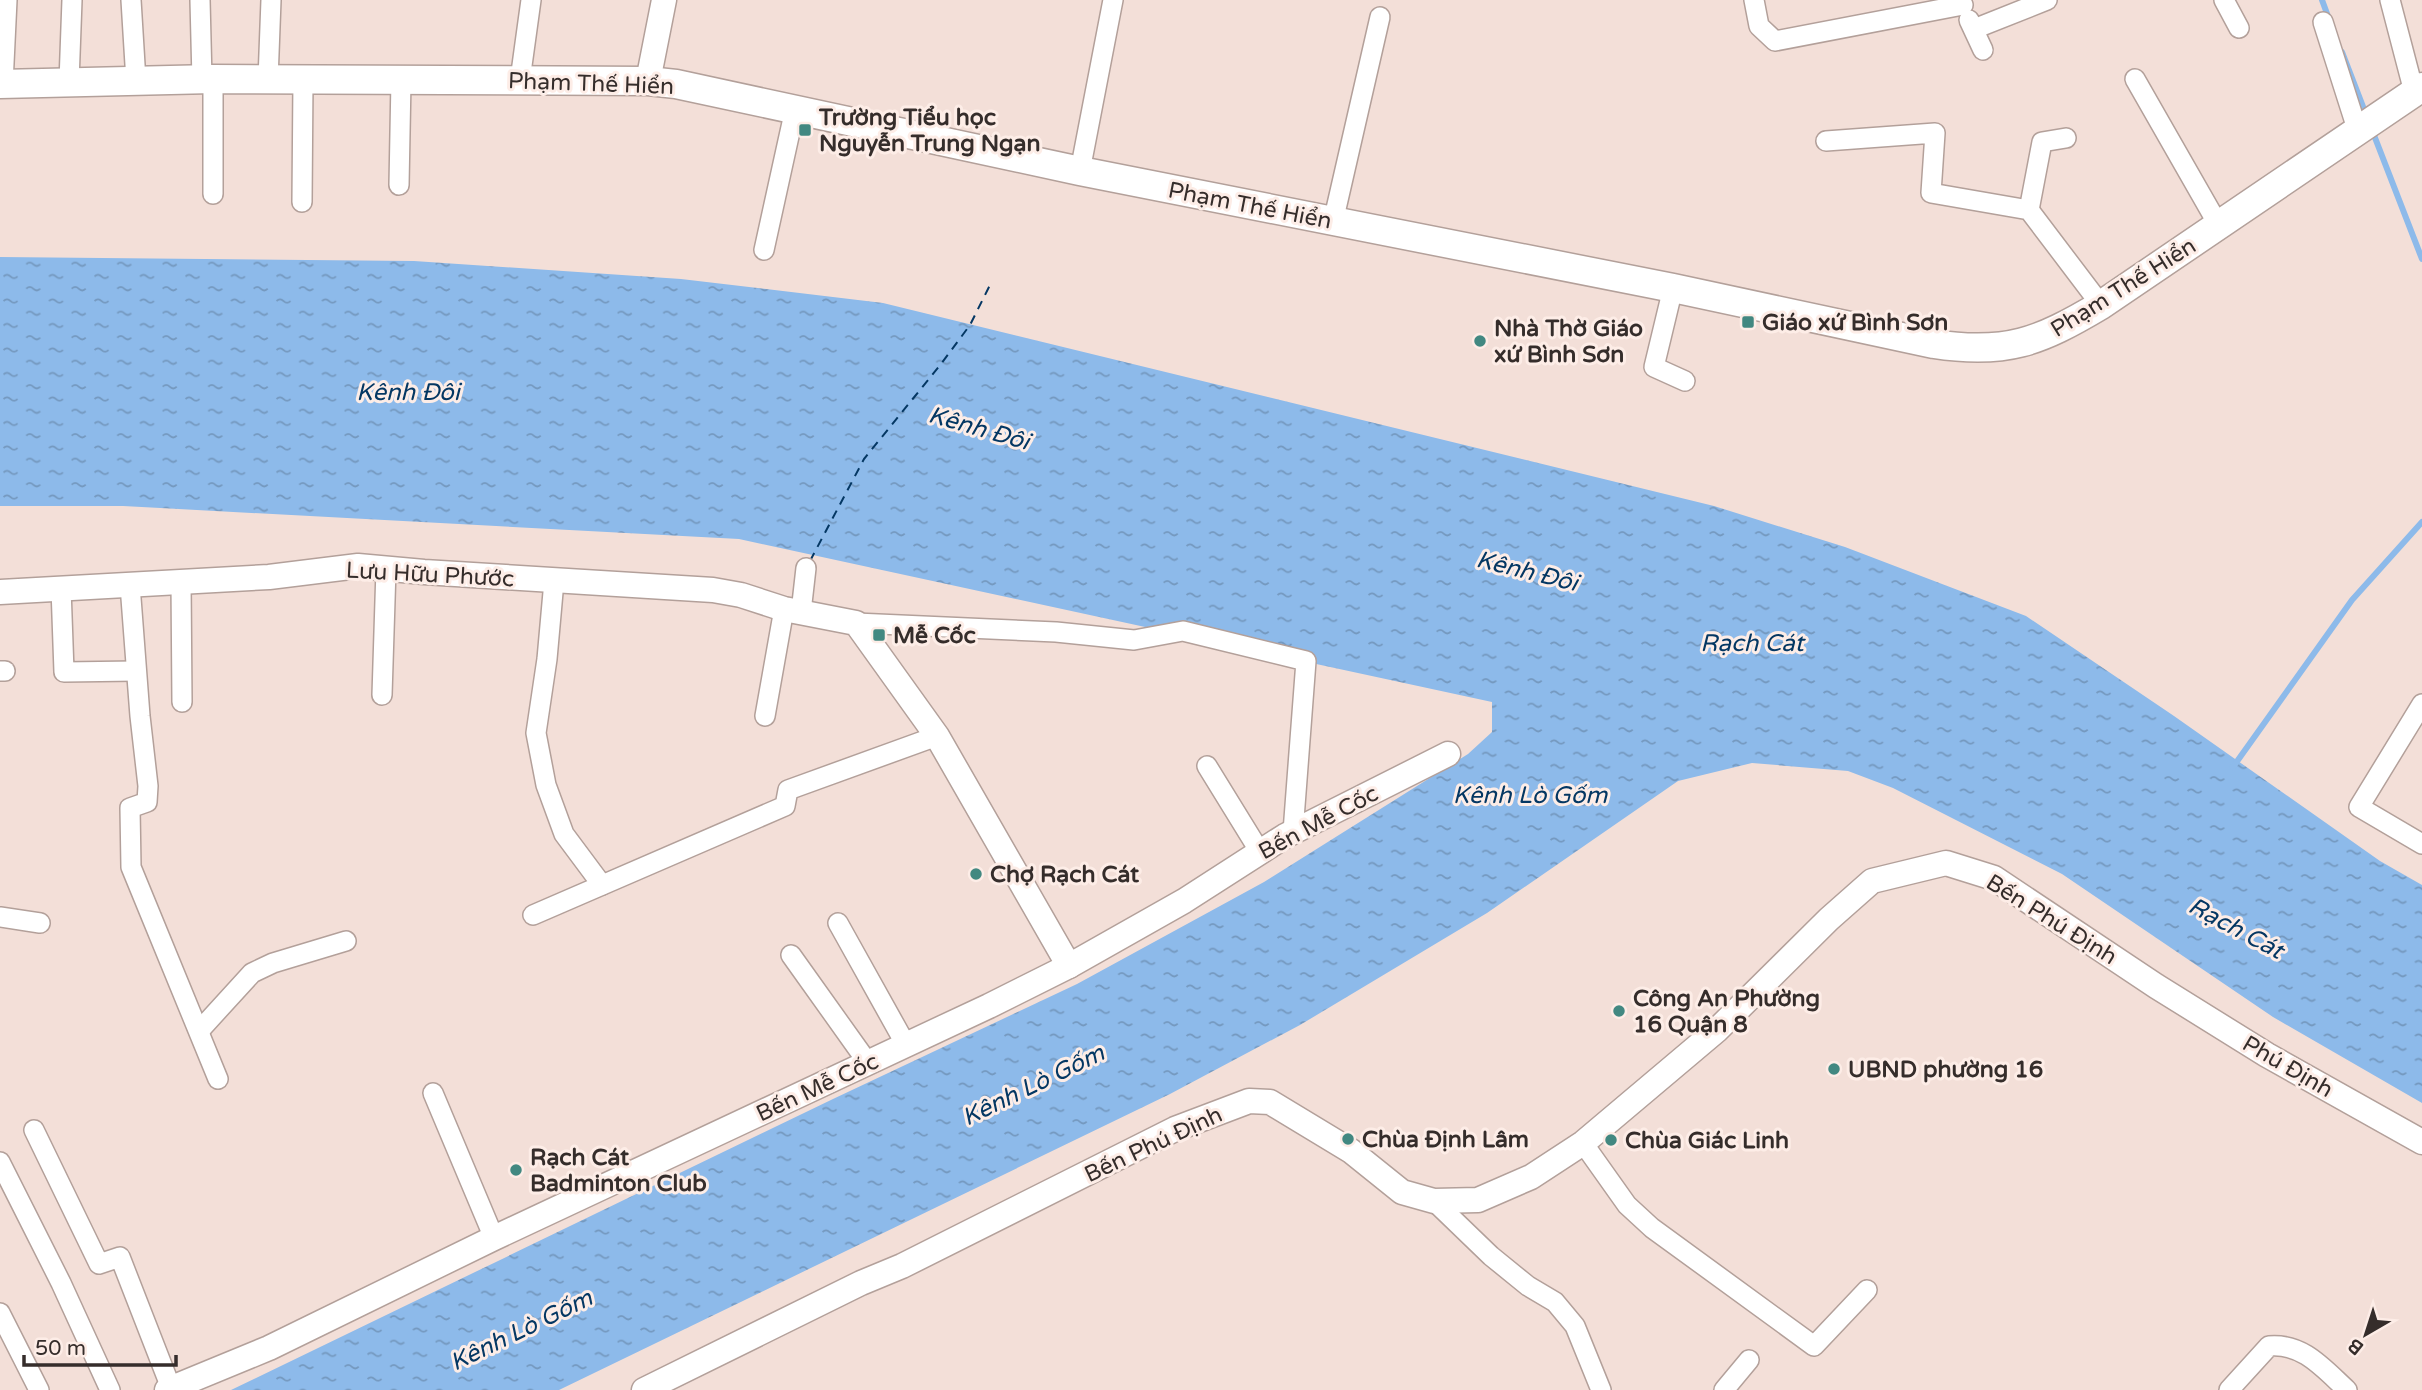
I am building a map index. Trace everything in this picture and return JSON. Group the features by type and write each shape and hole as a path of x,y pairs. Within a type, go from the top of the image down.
{"main road":[{"name":"Phạm Thế Hiển","path":"2,84 303,79 648,81 676,84 1333,222 1962,348 1993,349 2024,344 2059,330 2101,305 2418,90"}],"street":[{"path":"2,84 7,0"},
{"path":"69,82 72,0"},
{"path":"131,0 136,81"},
{"path":"200,0 208,80 213,194"},
{"path":"268,80 271,0"},
{"path":"520,80 531,0"},
{"path":"648,81 664,0"},
{"path":"1080,171 1114,0"},
{"path":"1754,0 1759,26 1775,41 1961,3 1983,50"},
{"path":"1974,29 2047,0"},
{"path":"2224,0 2239,29"},
{"path":"2390,0 2418,90"},
{"path":"1333,222 1380,18"},
{"path":"2323,22 2359,131"},
{"path":"302,202 303,79"},
{"path":"2136,79 2219,226"},
{"path":"398,185 401,80"},
{"path":"764,250 795,109"},
{"path":"1826,141 1935,133 1931,193 2029,210 2101,305"},
{"path":"2029,210 2042,142 2066,138"},
{"path":"1673,288 1654,367 1685,381"},
{"name":"Lưu Hữu Phước","path":"0,592 269,578 358,566 713,590 740,595 792,611 856,623 1043,632 1134,640 1183,631 1306,661 1293,831"},
{"path":"765,716 806,568"},
{"path":"382,695 386,569"},
{"path":"554,581 547,659 536,733 547,785 564,834 601,885"},
{"path":"181,582 182,702"},
{"path":"130,584 148,786 147,802 130,808 131,867 218,1079"},
{"path":"61,588 64,673 136,671"},
{"path":"856,623 937,736 1069,966"},
{"path":"2422,704 2359,807 2422,844"},
{"path":"533,915 785,806 788,790 937,736"},
{"name":"Bến Mễ Cốc","path":"170,1389 270,1348 495,1238 1069,966 1184,901 1293,831 1448,754"},
{"path":"1207,766 1260,852"},
{"name":"Bến Phú Định","path":"643,1390 1051,1193 1175,1129 1249,1101 1270,1102 1351,1151 1402,1192 1434,1201 1478,1200 1531,1177 1583,1143 1717,1030 1829,919 1872,881 1946,863 1994,878 2156,986"},
{"path":"0,917 40,923"},
{"path":"838,923 906,1045"},
{"path":"199,1031 252,972 273,962 346,941"},
{"path":"791,955 868,1063"},
{"name":"Phú Định","path":"2156,986 2267,1055 2422,1142"},
{"path":"433,1093 495,1238"},
{"path":"34,1130 99,1264 120,1257 170,1389"},
{"path":"1583,1143 1627,1205 1652,1228 1814,1346 1867,1290"},
{"path":"0,1162 61,1283 110,1390"},
{"path":"1434,1201 1491,1256 1528,1286 1555,1302 1574,1326 1601,1390"},
{"path":"0,1313 39,1390"},
{"path":"2229,1390 2269,1346 2278,1345 2305,1353 2347,1390"},
{"path":"1724,1390 1749,1360"}],"water":[{"path":"0,257 414,261 681,279 883,303 1714,506 1845,547 2026,616 2380,861 2422,885 2422,1103 2273,1017 2062,874 1893,788 1848,771 1752,763 1678,781 1487,913 1300,1025 1170,1094 559,1390 231,1390 1077,984 1264,882 1468,754 1492,732 1492,702 739,539 123,506 0,506"}],"waterway":[{"path":"2322,0 2329,19"},
{"path":"2342,52 2367,117"},
{"path":"2372,130 2422,259"},
{"path":"2233,767 2352,600 2422,522"}],"ferry route":[{"path":"810,561 864,459 970,325 991,283"}],"place":[{"name":"Trường Tiểu học Nguyễn Trung Ngạn","path":"805,130"},
{"name":"Giáo xứ Bình Sơn","path":"1748,322"},
{"name":"Nhà Thờ Giáo xứ Bình Sơn","path":"1480,341"},
{"name":"Mễ Cốc","path":"879,635"},
{"name":"Chợ Rạch Cát","path":"976,874"},
{"name":"Công An Phường 16 Quận 8","path":"1619,1011"},
{"name":"UBND phường 16","path":"1834,1069"},
{"name":"Chùa Định Lâm","path":"1348,1139"},
{"name":"Chùa Giác Linh","path":"1611,1140"},
{"name":"Rạch Cát Badminton Club","path":"516,1170"}],"water label":[{"name":"Kênh Đôi","path":"408,392"},
{"name":"Kênh Đôi","path":"979,428"},
{"name":"Kênh Đôi","path":"1527,571"},
{"name":"Rạch Cát","path":"1752,643"},
{"name":"Kênh Lò Gốm","path":"1530,795"},
{"name":"Rạch Cát","path":"2236,928"},
{"name":"Kênh Lò Gốm","path":"1033,1085"},
{"name":"Kênh Lò Gốm","path":"521,1330"}]}
